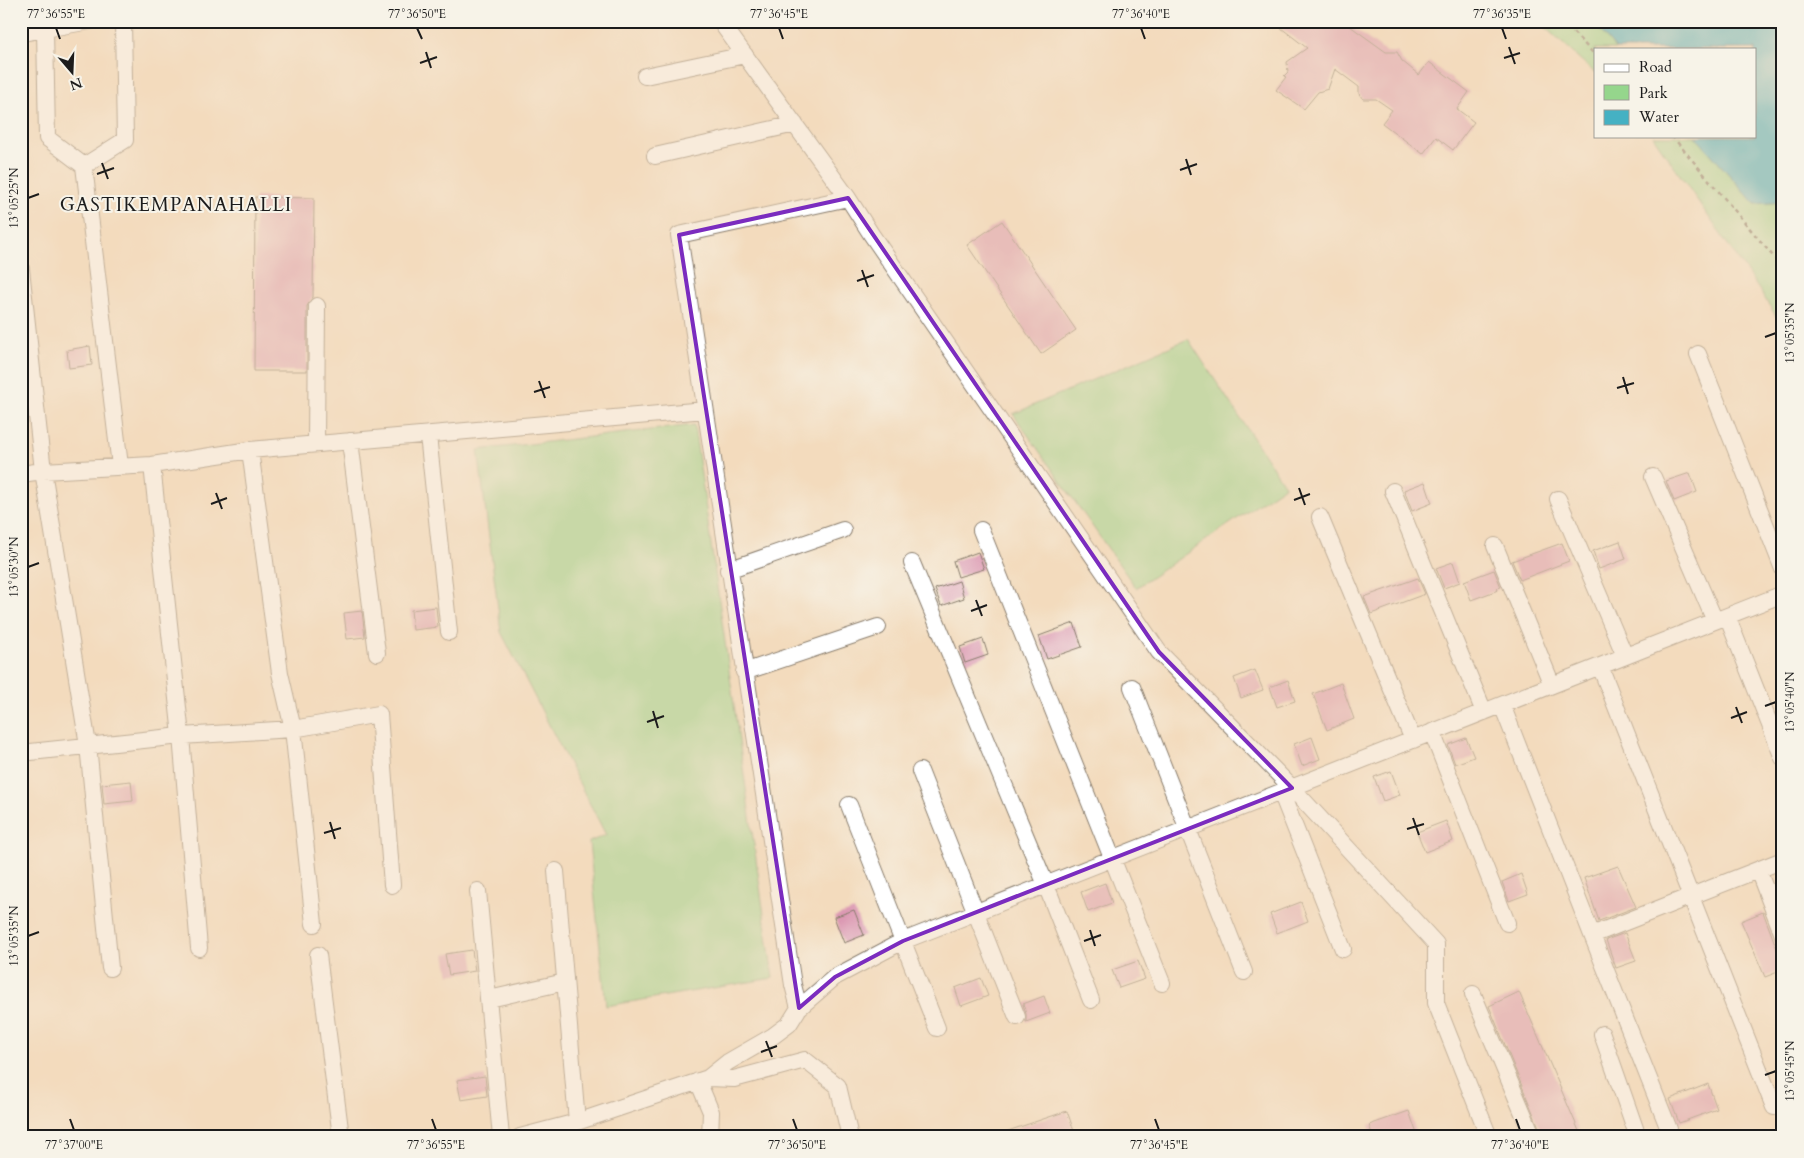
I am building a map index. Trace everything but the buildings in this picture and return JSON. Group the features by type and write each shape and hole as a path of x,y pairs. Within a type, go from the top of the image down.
{"street":[{"path":"21,33 90,21"},
{"path":"84,166 126,140 123,21"},
{"path":"720,21 848,198 1159,652 1286,790 1436,944 1436,1003 1489,1137"},
{"path":"45,29 47,138 84,166 120,466"},
{"path":"645,76 745,55"},
{"path":"655,156 796,124"},
{"path":"799,1008 793,985 728,570 679,235 848,198"},
{"path":"21,269 43,471 88,746 110,968"},
{"path":"316,444 317,306"},
{"path":"1698,354 1783,569"},
{"path":"21,474 152,465 250,450 705,410"},
{"path":"428,435 449,632"},
{"path":"350,441 377,653"},
{"path":"250,450 280,673 293,729 314,924"},
{"path":"152,465 181,736 198,948"},
{"path":"1653,477 1721,619 1783,758"},
{"path":"1393,491 1484,712"},
{"path":"1558,499 1625,656"},
{"path":"1320,517 1413,740"},
{"path":"728,570 844,530"},
{"path":"981,530 1162,983"},
{"path":"1495,546 1552,685"},
{"path":"912,563 1046,885 1091,1000"},
{"path":"520,1137 577,1122 703,1079 735,1057 772,1036 795,1018 799,1008 835,977 903,941 1783,594"},
{"path":"744,672 878,627"},
{"path":"1600,666 1774,1107"},
{"path":"1132,687 1244,972"},
{"path":"1502,705 1670,1132"},
{"path":"21,753 181,736 293,729 378,714 392,885"},
{"path":"1432,732 1507,923"},
{"path":"920,771 1017,1017"},
{"path":"1286,790 1343,949"},
{"path":"849,805 937,1028"},
{"path":"1592,935 1783,860"},
{"path":"1758,870 1783,935"},
{"path":"556,871 577,1122"},
{"path":"478,891 501,1137"},
{"path":"318,956 341,1137"},
{"path":"488,999 565,982"},
{"path":"1473,994 1533,1137"},
{"path":"1602,1034 1638,1137"},
{"path":"703,1079 734,1079 805,1060 838,1086 850,1137"},
{"path":"703,1079 711,1112 710,1137"}],"path":[{"path":"1562,21 1594,54"},
{"path":"1674,138 1783,268"}],"highlighted area":[{"path":"848,198 1159,652 1292,788 903,941 835,977 799,1008 679,235"}],"green space":[{"path":"1538,21 1592,21 1615,48 1594,48 1594,72"},
{"path":"1654,138 1697,138 1755,204 1783,202 1783,327"},
{"path":"1188,339 1285,486 1136,588 1013,414"},
{"path":"694,425 773,978 606,1006 589,842 606,835 501,632 478,450"}],"water":[{"path":"1592,21 1783,21 1783,202 1755,204 1697,138 1756,138 1756,48 1615,48"}],"district":[{"name":"GASTIKEMPANAHALLI","path":"176,204"}]}
